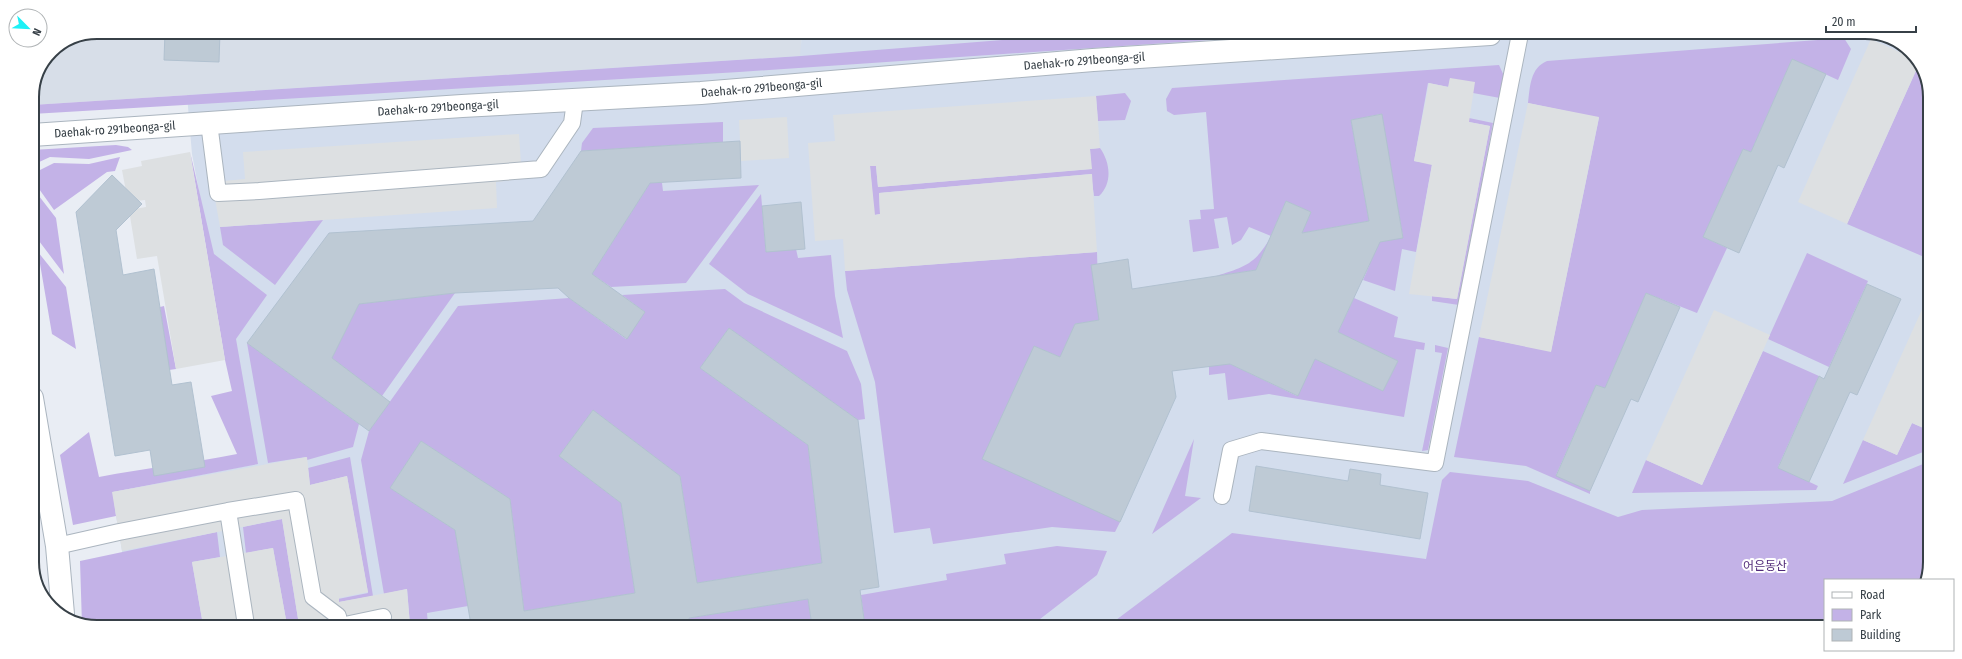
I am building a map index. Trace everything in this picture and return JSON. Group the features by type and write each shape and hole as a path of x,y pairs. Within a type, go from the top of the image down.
{"street":[{"name":"Daehak-ro 291beonga-gil","path":"39,135 708,92 1092,60 1413,39"},
{"path":"39,439 57,546 62,608"}],"lane":[{"path":"1222,496 1231,450 1261,441 1435,463 1519,39"},
{"path":"209,123 218,193 259,191 541,169 572,123 575,100"},
{"path":"57,546 119,532 228,511 296,500 312,597 338,616 338,620"},
{"path":"228,511 245,620"},
{"path":"369,620 383,617"}],"shaded area":[{"path":"97,39 802,39 801,56 39,105 40,86 43,75 56,56 75,43"},
{"path":"801,39 1872,39 1887,43 1906,56 1911,62 1920,78 1923,93 1923,569 1920,579 1824,579 1824,620 123,620 122,551 112,492 251,465 192,154 187,95 800,56"},
{"path":"1871,39 1903,54 1916,70 1847,224 1798,202"},
{"path":"1450,78 1475,82 1469,122 1490,126 1457,299 1409,294 1432,165 1414,161 1429,83 1448,87"},
{"path":"1096,96 1100,148 1090,149 1092,169 878,187 876,166 870,166 875,215 880,214 879,193 1092,174 1097,252 845,271 843,239 815,241 808,143 835,141 833,115"},
{"path":"1528,103 1599,117 1551,352 1479,337"},
{"path":"787,117 789,158 741,161 739,120"},
{"path":"519,134 522,179 496,182 497,208 220,227 212,182 245,179 243,152"},
{"path":"190,152 225,360 176,369 157,256 137,259 129,210 146,207 145,200 128,202 122,170 142,166 141,161"},
{"path":"1923,307 1923,428 1912,423 1897,455 1863,440"},
{"path":"1714,310 1770,335 1702,485 1646,460"},
{"path":"307,457 310,485 347,476 368,592 339,598 339,602 407,589 410,620 298,620 282,519 122,551 112,492"},
{"path":"273,548 286,620 202,620 192,562"}],"green space":[{"path":"1015,39 1225,39 739,72 39,114 39,105 801,56"},
{"path":"1831,39 1845,39 1851,49 1838,80 1792,59 1751,152 1743,149 1703,237 1727,248 1697,313 1646,293 1605,388 1596,385 1556,475 1590,491 1590,494 1526,466 1454,457 1479,337 1551,351 1599,118 1528,103 1529,91 1534,73 1541,64 1547,61"},
{"path":"1499,65 1504,76 1500,98 1473,93 1450,78 1449,87 1428,83 1414,161 1432,164 1416,252 1402,249 1395,291 1363,280 1370,264 1349,254 1371,244 1403,237 1381,114 1351,120 1369,221 1302,233 1311,212 1286,201 1271,236 1249,227 1241,240 1232,245 1227,217 1214,219 1219,248 1193,252 1189,220 1201,219 1200,210 1214,209 1206,112 1174,115 1167,111 1166,99 1172,88"},
{"path":"1916,70 1920,78 1923,93 1923,256 1847,224"},
{"path":"1125,93 1131,101 1125,120 1098,121 1096,96"},
{"path":"1469,118 1493,123 1459,305 1432,301 1432,296 1457,299 1490,126 1469,122"},
{"path":"723,122 723,142 581,151 582,143 593,128"},
{"path":"116,145 128,147 132,150 89,159 50,157 39,162 39,150"},
{"path":"1100,148 1108,166 1108,179 1099,196 1094,196 1091,174 879,193 880,214 874,215 870,166 876,166 878,187 1091,169 1090,149"},
{"path":"190,152 214,254 267,295 236,339 258,464 113,492 116,516 73,525 60,455 89,432 99,477 237,454 211,396 232,391 225,360"},
{"path":"120,157 115,171 107,172 54,210 39,189 39,170 54,163 89,164"},
{"path":"650,183 662,183 663,191 759,185 686,283 611,287 592,274"},
{"path":"761,194 766,252 796,249 798,258 831,255 835,296 843,338 748,294 709,264"},
{"path":"39,196 56,218 64,274 39,241"},
{"path":"323,220 275,285 223,245 220,227"},
{"path":"1270,237 1256,270 1216,276 1242,267 1255,259 1266,245"},
{"path":"1097,252 1099,320 1075,324 1060,357 1034,346 1120,522 1115,532 1052,527 933,544 930,528 894,533 875,382 847,290 845,271"},
{"path":"39,253 66,287 76,349 52,334"},
{"path":"1807,253 1868,281 1829,367 1768,339"},
{"path":"725,289 744,303 847,351 861,384 865,419 858,420 729,328 700,368 808,445 822,563 697,583 680,476 593,410 559,456 621,503 635,593 524,611 510,499 421,441 390,488 455,530 468,606 427,613 428,620 410,620 407,589 384,594 361,460 369,431 458,306 569,298 626,339 645,312 622,295"},
{"path":"455,293 382,396 332,358 359,304"},
{"path":"1354,298 1398,317 1394,337 1425,343 1424,350 1416,349 1404,417 1269,394 1228,400 1225,373 1209,375 1209,366 1228,363 1297,396 1315,359 1383,391 1398,361 1338,332"},
{"path":"164,306 176,369 169,370 160,307"},
{"path":"247,343 359,424 353,447 307,460 306,457 268,463"},
{"path":"1435,345 1448,348 1428,450 1422,451 1442,353 1435,352"},
{"path":"1763,351 1819,376 1778,467 1818,486 1816,490 1632,493 1646,460 1702,485"},
{"path":"1912,423 1923,428 1923,452 1843,484 1863,440 1897,455"},
{"path":"1194,439 1185,496 1201,498 1152,534"},
{"path":"350,457 373,596 339,602 338,599 368,593 347,476 310,485 308,468"},
{"name":"어은동산","path":"1923,464 1923,569 1920,579 1824,579 1824,620 1116,620 1232,533 1426,559 1442,480 1450,472 1528,481 1618,517 1642,510 1832,501"},
{"path":"282,519 298,620 286,620 273,548 246,553 243,527"},
{"path":"217,532 220,557 192,562 202,620 90,620 82,618 80,561"},
{"path":"1057,546 1107,551 1097,575 1039,620 864,620 861,595 947,580 946,574 1006,564 1004,554"},
{"path":"808,599 811,620 689,620 689,618"}],"building":[{"path":"165,39 220,39 219,62 164,60"},
{"path":"1792,59 1826,74 1784,168 1778,165 1739,253 1703,237 1743,149 1751,152"},
{"path":"1382,114 1403,238 1380,242 1338,332 1398,361 1383,391 1315,359 1298,396 1230,364 1172,371 1176,397 1120,522 982,459 1034,346 1060,357 1075,324 1099,320 1091,265 1128,259 1132,289 1256,270 1286,201 1311,212 1302,233 1369,221 1351,120"},
{"path":"740,141 741,178 650,183 592,274 645,312 627,339 569,298 558,288 455,293 359,304 332,358 390,402 369,431 247,343 329,233 533,221 581,151"},
{"path":"112,175 142,204 116,230 123,275 154,269 172,385 191,382 205,467 154,476 150,450 115,456 76,212"},
{"path":"801,202 805,249 766,252 762,206"},
{"path":"1867,284 1901,299 1857,395 1850,392 1809,482 1778,468 1819,376 1824,379"},
{"path":"1646,293 1680,307 1638,402 1631,399 1590,491 1556,476 1596,385 1605,388"},
{"path":"729,328 858,420 879,587 860,590 864,620 811,620 808,599 689,618 689,620 470,620 455,530 390,488 421,441 510,499 524,611 635,593 621,503 559,456 593,410 680,476 697,583 822,563 808,445 700,368"},
{"path":"1256,466 1348,481 1350,469 1381,474 1380,485 1428,493 1420,539 1249,511"}]}
